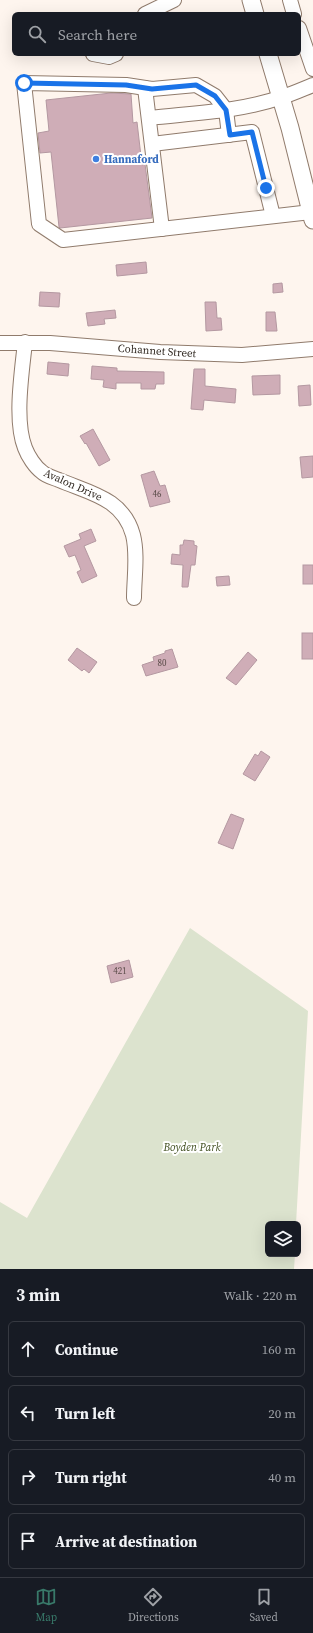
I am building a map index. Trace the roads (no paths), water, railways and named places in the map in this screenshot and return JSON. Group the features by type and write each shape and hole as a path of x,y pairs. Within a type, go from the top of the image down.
{"main road":[{"path":"251,0 254,12"},
{"path":"269,56 312,216"}],"street":[{"path":"161,11 174,0"},
{"path":"290,0 293,12"},
{"path":"301,34 313,69"},
{"path":"230,135 226,110 215,96 196,85 152,89 126,85 24,83 38,224 63,240 273,216 312,216"},
{"path":"148,118 226,110 281,98 313,85"},
{"path":"145,88 162,228"},
{"path":"152,144 252,132 273,216"},
{"name":"Cohannet Street","path":"0,343 25,342 216,355 242,355 313,349"},
{"name":"Avalon Drive","path":"25,342 20,407 20,432 25,447 30,458 42,473 94,493 113,503 125,517 133,534 135,548 134,598"}],"place":[{"name":"Hannaford","path":"96,159"}],"park label":[{"name":"Boyden Park","path":"192,1147"}]}
